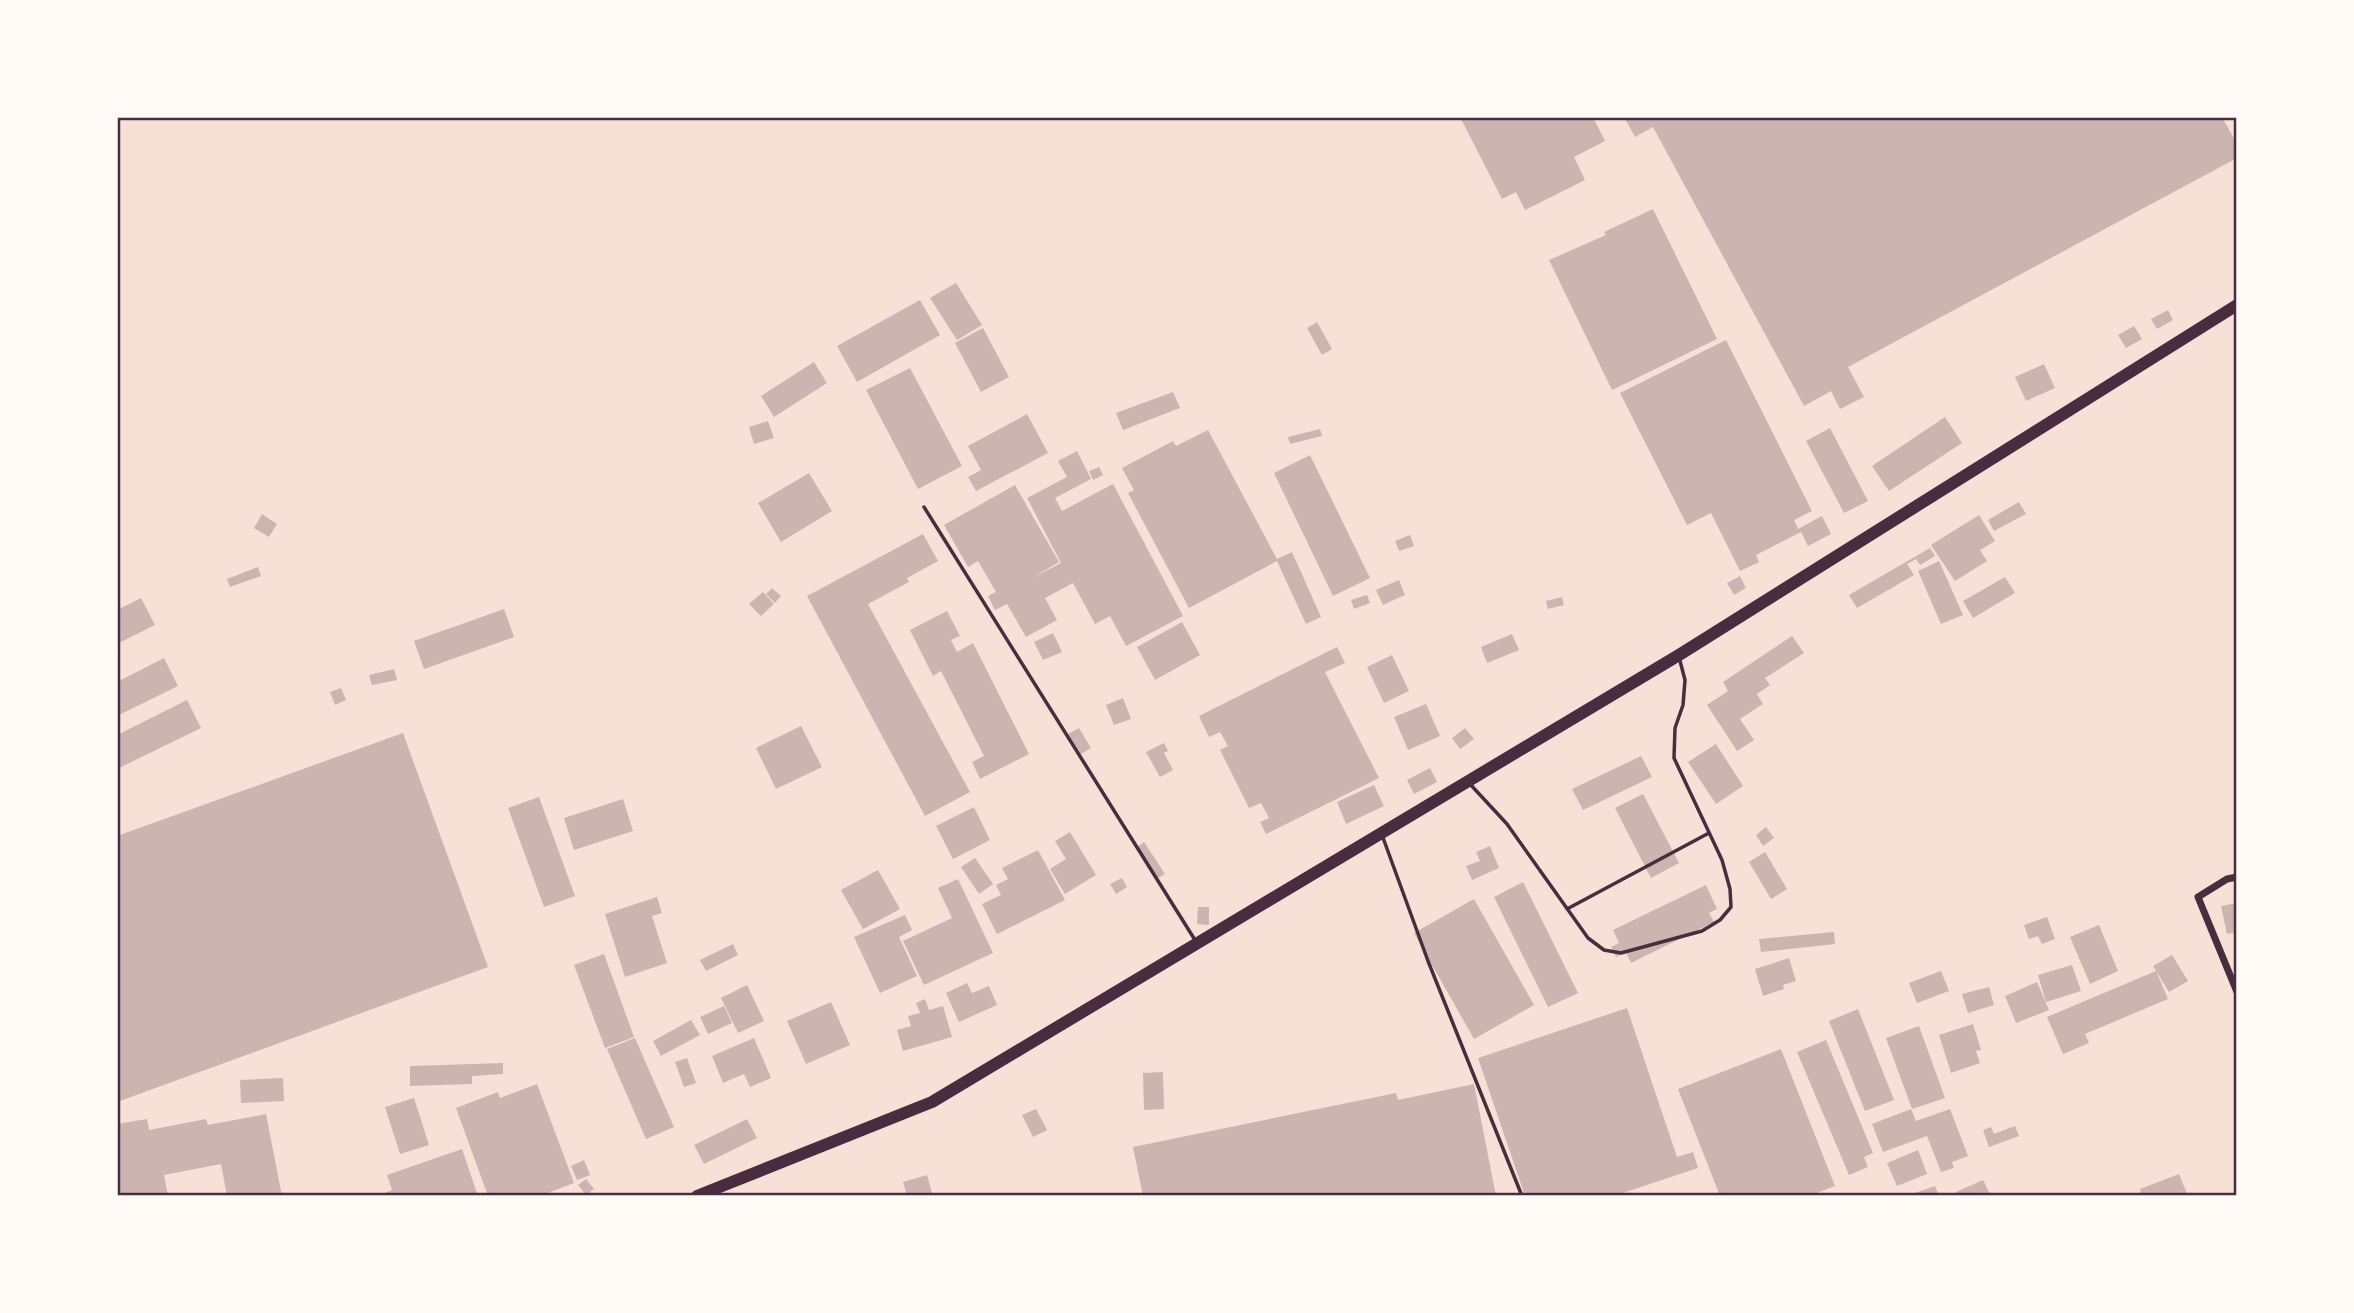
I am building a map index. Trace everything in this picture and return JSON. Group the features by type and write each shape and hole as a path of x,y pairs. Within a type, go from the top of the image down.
{"main road":[{"path":"697,1196 932,1102 1679,655 2237,304"}],"street":[{"path":"2237,877 2227,879 2198,897 2237,992"}],"lane":[{"path":"924,507 1198,945"},
{"path":"1467,780 1507,824 1588,938 1604,950 1621,953 1702,931 1720,920 1731,907 1730,890 1725,870 1674,758 1675,728 1683,705 1685,680 1679,655"},
{"path":"1381,831 1428,961 1522,1196"},
{"path":"1567,909 1709,833"}],"building":[{"path":"1460,117 1593,117 1605,141 1574,157 1585,180 1525,210 1516,192 1502,199"},
{"path":"1624,117 2222,117 2237,144 2237,158 1848,367 1864,397 1840,409 1831,391 1804,406 1653,127 1635,137"},
{"path":"1653,209 1717,339 1612,390 1549,260 1606,235 1604,232"},
{"path":"956,283 982,325 957,340 930,298"},
{"path":"920,300 940,335 857,382 837,346"},
{"path":"2168,310 2173,320 2157,329 2151,319"},
{"path":"1317,322 1332,349 1322,355 1307,328"},
{"path":"2134,326 2142,339 2126,348 2118,335"},
{"path":"983,328 1009,377 981,392 955,343"},
{"path":"1726,340 1812,511 1794,520 1798,529 1822,516 1831,534 1808,546 1801,532 1756,555 1759,562 1740,571 1711,513 1687,525 1620,393"},
{"path":"814,362 827,383 774,417 761,396"},
{"path":"2044,364 2055,388 2026,401 2015,377"},
{"path":"910,368 962,466 918,489 866,390"},
{"path":"1173,392 1180,408 1123,430 1116,413"},
{"path":"1027,414 1048,453 976,491 968,477 981,470 968,446"},
{"path":"1945,417 1962,443 1889,491 1872,466"},
{"path":"768,421 774,438 754,444 749,427"},
{"path":"1830,428 1868,501 1844,513 1806,441"},
{"path":"1320,429 1322,436 1290,444 1288,437"},
{"path":"1208,430 1277,559 1292,552 1321,617 1306,624 1277,561 1189,608 1128,493 1134,490 1122,468 1173,441 1176,446"},
{"path":"1077,451 1091,479 1055,498 1062,511 1113,484 1183,616 1126,646 1110,616 1095,624 1073,583 1045,598 1057,620 1026,637 1007,604 995,610 988,596 996,592 978,561 968,567 944,525 1015,485 1059,562 1032,578 1061,563 1027,498 1067,477 1058,461"},
{"path":"1310,455 1370,578 1333,596 1274,473"},
{"path":"1099,467 1103,475 1093,480 1089,471"},
{"path":"809,473 832,511 781,542 758,503"},
{"path":"2019,502 2026,514 1994,531 1988,520"},
{"path":"262,514 277,524 269,537 254,528"},
{"path":"1979,515 1995,541 1980,550 1987,561 1955,581 1931,545"},
{"path":"923,534 938,561 907,578 909,582 868,604 970,792 925,816 807,596"},
{"path":"1410,535 1414,546 1399,551 1395,541"},
{"path":"1930,548 1935,556 1920,565 1916,559 1907,564 1914,575 1857,608 1849,595"},
{"path":"1939,561 1963,615 1941,624 1918,571"},
{"path":"258,567 261,576 230,587 227,579"},
{"path":"1740,576 1746,588 1734,595 1727,583"},
{"path":"2005,577 2015,593 1973,618 1963,601"},
{"path":"1399,580 1405,595 1383,605 1376,590"},
{"path":"772,588 781,596 775,603 766,594"},
{"path":"763,592 774,604 761,616 749,604"},
{"path":"1367,595 1370,603 1354,609 1351,600"},
{"path":"1562,597 1564,605 1548,609 1546,601"},
{"path":"141,598 155,625 117,644 117,610"},
{"path":"504,609 514,637 424,669 414,641"},
{"path":"947,611 960,636 951,640 957,652 973,643 1029,754 980,779 972,762 984,756 941,671 933,676 910,630"},
{"path":"1182,622 1200,655 1155,680 1137,647"},
{"path":"1053,633 1062,652 1043,660 1034,642"},
{"path":"1512,634 1519,650 1487,663 1481,647"},
{"path":"1792,636 1804,653 1765,678 1770,685 1757,694 1763,704 1740,719 1754,740 1737,751 1707,705 1728,691 1723,682"},
{"path":"1337,647 1345,663 1325,672 1379,778 1266,834 1260,822 1269,818 1261,803 1249,808 1220,750 1228,746 1220,732 1209,737 1199,716"},
{"path":"1392,655 1409,691 1384,703 1367,667"},
{"path":"164,658 178,686 117,716 117,682"},
{"path":"394,669 397,680 372,685 369,675"},
{"path":"341,688 346,700 335,705 330,692"},
{"path":"1123,698 1131,719 1114,725 1106,705"},
{"path":"187,700 201,728 117,769 117,735"},
{"path":"1426,704 1440,736 1408,750 1394,717"},
{"path":"801,726 822,767 776,789 756,748"},
{"path":"1079,728 1091,748 1081,754 1068,734"},
{"path":"1465,728 1474,739 1460,749 1452,738"},
{"path":"403,733 488,967 117,1102 117,836"},
{"path":"1164,743 1168,751 1164,753 1173,770 1160,777 1146,752"},
{"path":"1716,744 1743,786 1716,804 1688,762"},
{"path":"1641,756 1652,777 1583,810 1572,789"},
{"path":"1430,768 1437,782 1414,794 1407,780"},
{"path":"1374,785 1384,806 1346,824 1337,802"},
{"path":"1643,794 1679,863 1651,878 1615,808"},
{"path":"539,797 575,896 544,907 508,808"},
{"path":"623,799 633,831 574,850 564,818"},
{"path":"974,807 990,840 953,859 936,826"},
{"path":"1766,827 1774,838 1763,846 1756,835"},
{"path":"1070,832 1096,875 1065,894 1050,869 1066,859 1055,841"},
{"path":"1144,842 1165,874 1158,878 1137,847"},
{"path":"1490,846 1499,868 1472,880 1466,866 1480,861 1476,852"},
{"path":"1038,850 1065,900 997,934 982,904 1001,895 996,885 1008,879 1002,868"},
{"path":"1765,852 1787,889 1771,899 1749,862"},
{"path":"975,858 993,884 979,894 961,867"},
{"path":"878,870 900,909 863,929 841,890"},
{"path":"1122,878 1127,887 1116,894 1110,884"},
{"path":"958,879 993,953 924,985 903,941 952,918 938,888"},
{"path":"1523,882 1578,993 1548,1007 1494,897"},
{"path":"1706,885 1717,909 1709,913 1714,922 1631,963 1626,952 1616,957 1611,947 1619,943 1613,930"},
{"path":"657,897 662,913 652,916 667,963 625,977 605,914"},
{"path":"1474,899 1534,1005 1474,1039 1414,933"},
{"path":"2237,903 2237,932 2227,934 2221,906"},
{"path":"1198,907 1209,907 1209,925 1197,924"},
{"path":"905,915 912,930 899,937 917,976 880,993 854,937"},
{"path":"2047,917 2055,939 2042,944 2038,936 2029,939 2024,925"},
{"path":"2099,925 2118,971 2090,984 2070,937"},
{"path":"1834,932 1835,944 1761,952 1759,939"},
{"path":"733,944 738,955 706,971 700,960"},
{"path":"604,954 634,1037 605,1048 574,965"},
{"path":"2172,955 2188,981 2169,992 2153,966"},
{"path":"1789,958 1796,981 1783,985 1784,989 1763,996 1755,969"},
{"path":"2072,965 2081,991 2046,1002 2038,975"},
{"path":"1941,971 1949,991 1917,1003 1909,983"},
{"path":"2156,971 2168,999 2085,1034 2089,1043 2063,1054 2047,1017"},
{"path":"2037,982 2049,1010 2016,1023 2005,996"},
{"path":"967,983 972,993 989,986 997,1005 959,1022 946,993"},
{"path":"747,985 764,1021 738,1033 721,998"},
{"path":"1989,987 1994,1005 1968,1013 1962,994"},
{"path":"925,999 929,1010 943,1006 952,1037 903,1051 897,1030 911,1026 908,1016 920,1013 916,1003"},
{"path":"831,1002 850,1045 806,1064 787,1021"},
{"path":"724,1006 732,1023 708,1034 700,1017"},
{"path":"1627,1008 1677,1157 1693,1152 1698,1168 1614,1196 1525,1196 1478,1058"},
{"path":"1858,1009 1894,1100 1865,1111 1829,1021"},
{"path":"691,1020 700,1035 661,1056 653,1041"},
{"path":"1973,1024 1981,1050 1976,1051 1980,1063 1951,1073 1939,1035"},
{"path":"1919,1026 1945,1098 1912,1109 1886,1038"},
{"path":"635,1038 674,1127 646,1139 607,1049"},
{"path":"754,1038 771,1078 750,1087 744,1074 723,1083 712,1056"},
{"path":"1826,1040 1873,1153 1864,1157 1868,1167 1849,1175 1797,1052"},
{"path":"1781,1049 1835,1186 1809,1196 1720,1196 1678,1089"},
{"path":"687,1058 696,1083 684,1087 675,1062"},
{"path":"503,1063 503,1074 472,1076 472,1084 410,1086 410,1066"},
{"path":"1163,1072 1164,1109 1144,1110 1143,1073"},
{"path":"283,1078 284,1101 241,1103 240,1080"},
{"path":"537,1084 574,1183 540,1196 488,1196 456,1108 498,1092 500,1098"},
{"path":"1474,1084 1496,1196 1143,1196 1133,1147 1396,1093 1398,1100"},
{"path":"414,1098 429,1145 400,1154 385,1107"},
{"path":"1036,1109 1047,1130 1033,1137 1022,1115"},
{"path":"1911,1109 1916,1121 1950,1109 1968,1156 1952,1162 1954,1168 1941,1172 1927,1136 1883,1152 1872,1124"},
{"path":"266,1114 282,1196 227,1196 221,1164 164,1175 168,1196 117,1196 117,1124 147,1119 149,1130 206,1119 208,1125"},
{"path":"747,1119 757,1138 704,1164 694,1145"},
{"path":"2015,1126 2019,1136 1989,1147 1983,1130 1991,1127 1994,1134"},
{"path":"462,1149 478,1196 377,1196 392,1190 387,1175"},
{"path":"1918,1150 1927,1174 1897,1186 1887,1163"},
{"path":"584,1160 590,1175 577,1180 571,1166"},
{"path":"2179,1174 2188,1196 2142,1196 2140,1189"},
{"path":"927,1175 933,1196 907,1196 903,1182"},
{"path":"586,1179 594,1189 586,1195 578,1185"},
{"path":"1983,1180 1991,1196 1957,1196 1956,1192"},
{"path":"1935,1186 1939,1196 1909,1196 1909,1195"}]}
